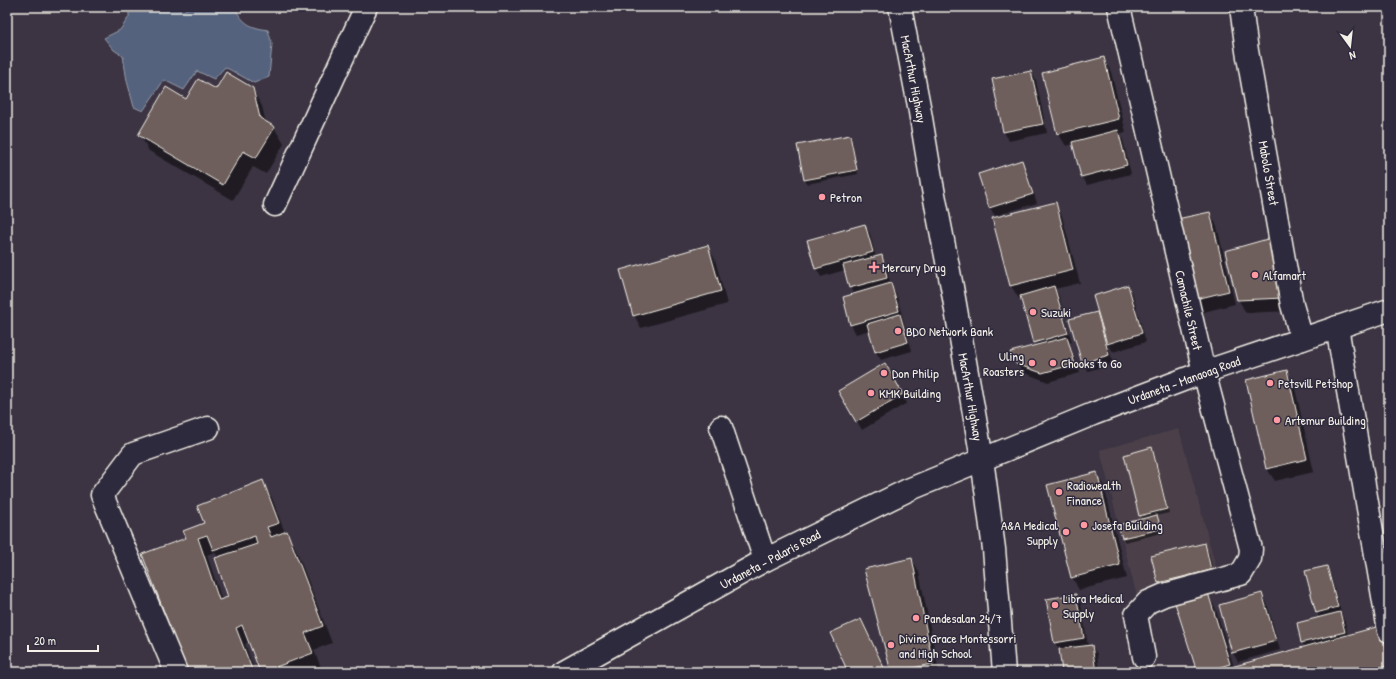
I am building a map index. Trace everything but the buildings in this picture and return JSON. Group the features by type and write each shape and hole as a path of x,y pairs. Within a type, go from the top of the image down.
{"main road":[{"path":"275,204 366,7"},
{"name":"MacArthur Highway","path":"900,7 982,459 994,549 1004,672"},
{"name":"Camachile Street","path":"1119,7 1204,372 1251,549 1250,559 1241,574 1164,595 1148,602 1136,615 1144,656"},
{"name":"Mabolo Street","path":"1241,7 1247,51 1292,305 1302,338"},
{"name":"Urdaneta - Manaoag Road","path":"982,459 1093,414 1204,372 1389,310"},
{"path":"1337,327 1389,632"},
{"path":"721,427 765,560"},
{"path":"176,672 102,495 133,454 208,428"},
{"name":"Urdaneta - Palaris Road","path":"564,672 765,560 908,490 982,459"}],"shaded area":[{"path":"1179,429 1218,575 1137,597 1100,450"}],"water":[{"path":"129,7 175,7 183,11 191,7 234,7 248,24 256,28 268,30 272,44 269,77 254,83 225,67 214,79 197,71 184,90 164,80 143,111 134,107 127,81 123,56 114,50 104,38 120,30 129,17"}],"place":[{"name":"Petron","path":"822,197"},
{"name":"Mercury Drug","path":"874,267"},
{"name":"Alfamart","path":"1255,275"},
{"name":"Suzuki","path":"1033,312"},
{"name":"BDO Network Bank","path":"898,331"},
{"name":"Uling Roasters","path":"1032,363"},
{"name":"Chooks to Go","path":"1053,363"},
{"name":"Don Philip","path":"884,373"},
{"name":"Petsvill Petshop","path":"1270,383"},
{"name":"KMK Building","path":"871,393"},
{"name":"Artemur Building","path":"1277,420"},
{"name":"Radiowealth Finance","path":"1059,492"},
{"name":"Josefa Building","path":"1084,525"},
{"name":"A&A Medical Supply","path":"1066,532"},
{"name":"Libra Medical Supply","path":"1055,605"},
{"name":"Pandesalan 24/7","path":"916,618"},
{"name":"Divine Grace Montessorri and High School","path":"891,645"}]}
